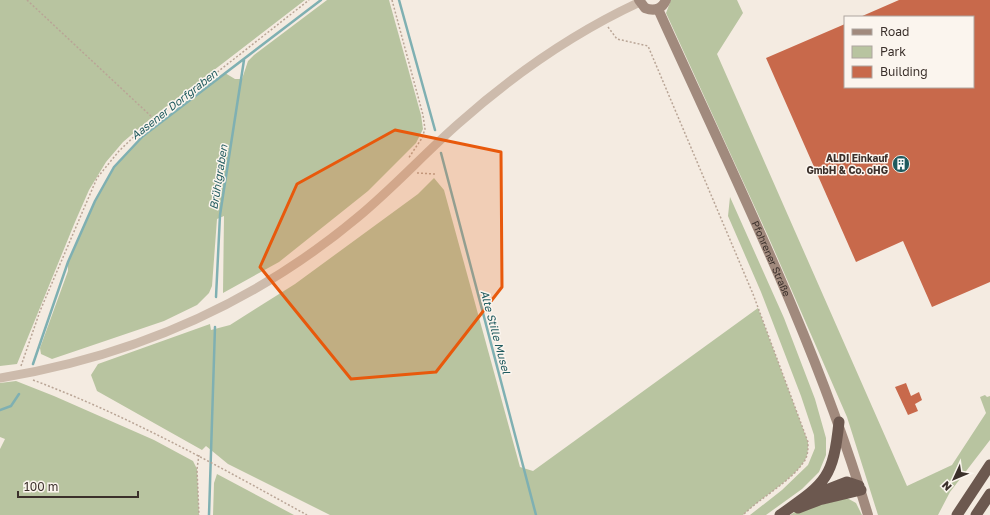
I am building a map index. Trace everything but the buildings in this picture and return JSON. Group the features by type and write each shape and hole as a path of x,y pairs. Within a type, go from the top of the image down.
{"highway":[{"path":"780,515 806,498 819,486 828,474 833,459 839,422"},
{"path":"957,515 990,465"},
{"path":"806,498 848,482 860,488"},
{"path":"780,515 819,500 860,488"},
{"path":"976,515 990,494"}],"main road":[{"path":"640,1 649,10 658,9 664,5 666,0"},
{"name":"Pfohrener Straße","path":"658,9 787,293 839,422 868,515"}],"street":[{"path":"0,378 72,364 118,350 170,331 215,312 253,291 318,248 359,216 457,124 511,79 604,19 640,1"}],"path":[{"path":"27,0 154,120"},
{"path":"308,515 199,456 79,398 18,375 40,311 97,178 119,151 154,120 309,0"},
{"path":"392,0 423,115 425,129 418,144"},
{"path":"604,19 610,31 617,39 648,46 753,294 808,442 808,452 803,463 793,474 743,515"},
{"path":"420,174 435,174"},
{"path":"199,456 197,469 199,515"}],"highlighted area":[{"path":"395,130 501,152 502,287 436,372 351,379 260,267 297,184"}],"green space":[{"path":"0,0 305,0 149,120 123,142 106,162 89,190 17,364 0,366"},
{"path":"327,0 389,0 421,115 423,129 416,143 368,191 279,262 223,293 224,216 217,219 212,286 209,293 197,305 164,321 52,359 41,354 40,348 68,271 68,262 95,201 114,167 143,136 225,73 235,79 242,79 248,61 254,55"},
{"path":"671,0 737,0 743,13 717,54 907,486 952,465 986,413 980,397 985,395 987,397 990,396 990,440 950,492 938,515 878,515 847,417 768,236 666,13"},
{"path":"434,178 444,190 520,467 533,471 758,308 808,442 808,451 805,461 791,477 743,515 330,515 228,464 206,446 202,450 97,391 91,375 98,364 210,324 211,330 230,325 295,284 418,194"},
{"path":"730,197 784,318 815,399 826,438 826,455 819,472 802,489 766,515 750,515 782,490 808,465 815,448 814,435 801,396 761,292 728,216"},
{"path":"16,381 154,440 193,461 197,469 199,515 0,515 0,449 5,439 0,437 0,383"},
{"path":"217,474 294,515 213,515 214,483"},
{"path":"847,498 856,503 862,515 790,515 796,511"}],"waterway":[{"name":"Aasener Dorfgraben","path":"33,364 68,262 95,201 114,167 143,136 321,0"},
{"name":"Alte Stille Musel","path":"399,0 435,130"},
{"name":"Brühlgraben","path":"216,297 220,215 244,60"},
{"name":"Alte Stille Musel","path":"441,153 536,515"},
{"name":"Brühlgraben","path":"209,515 215,327"},
{"name":"Aasener Dorfgraben","path":"0,410 11,406 19,394"}],"place":[{"name":"ALDI Einkauf GmbH & Co. oHG","path":"901,164"}]}
